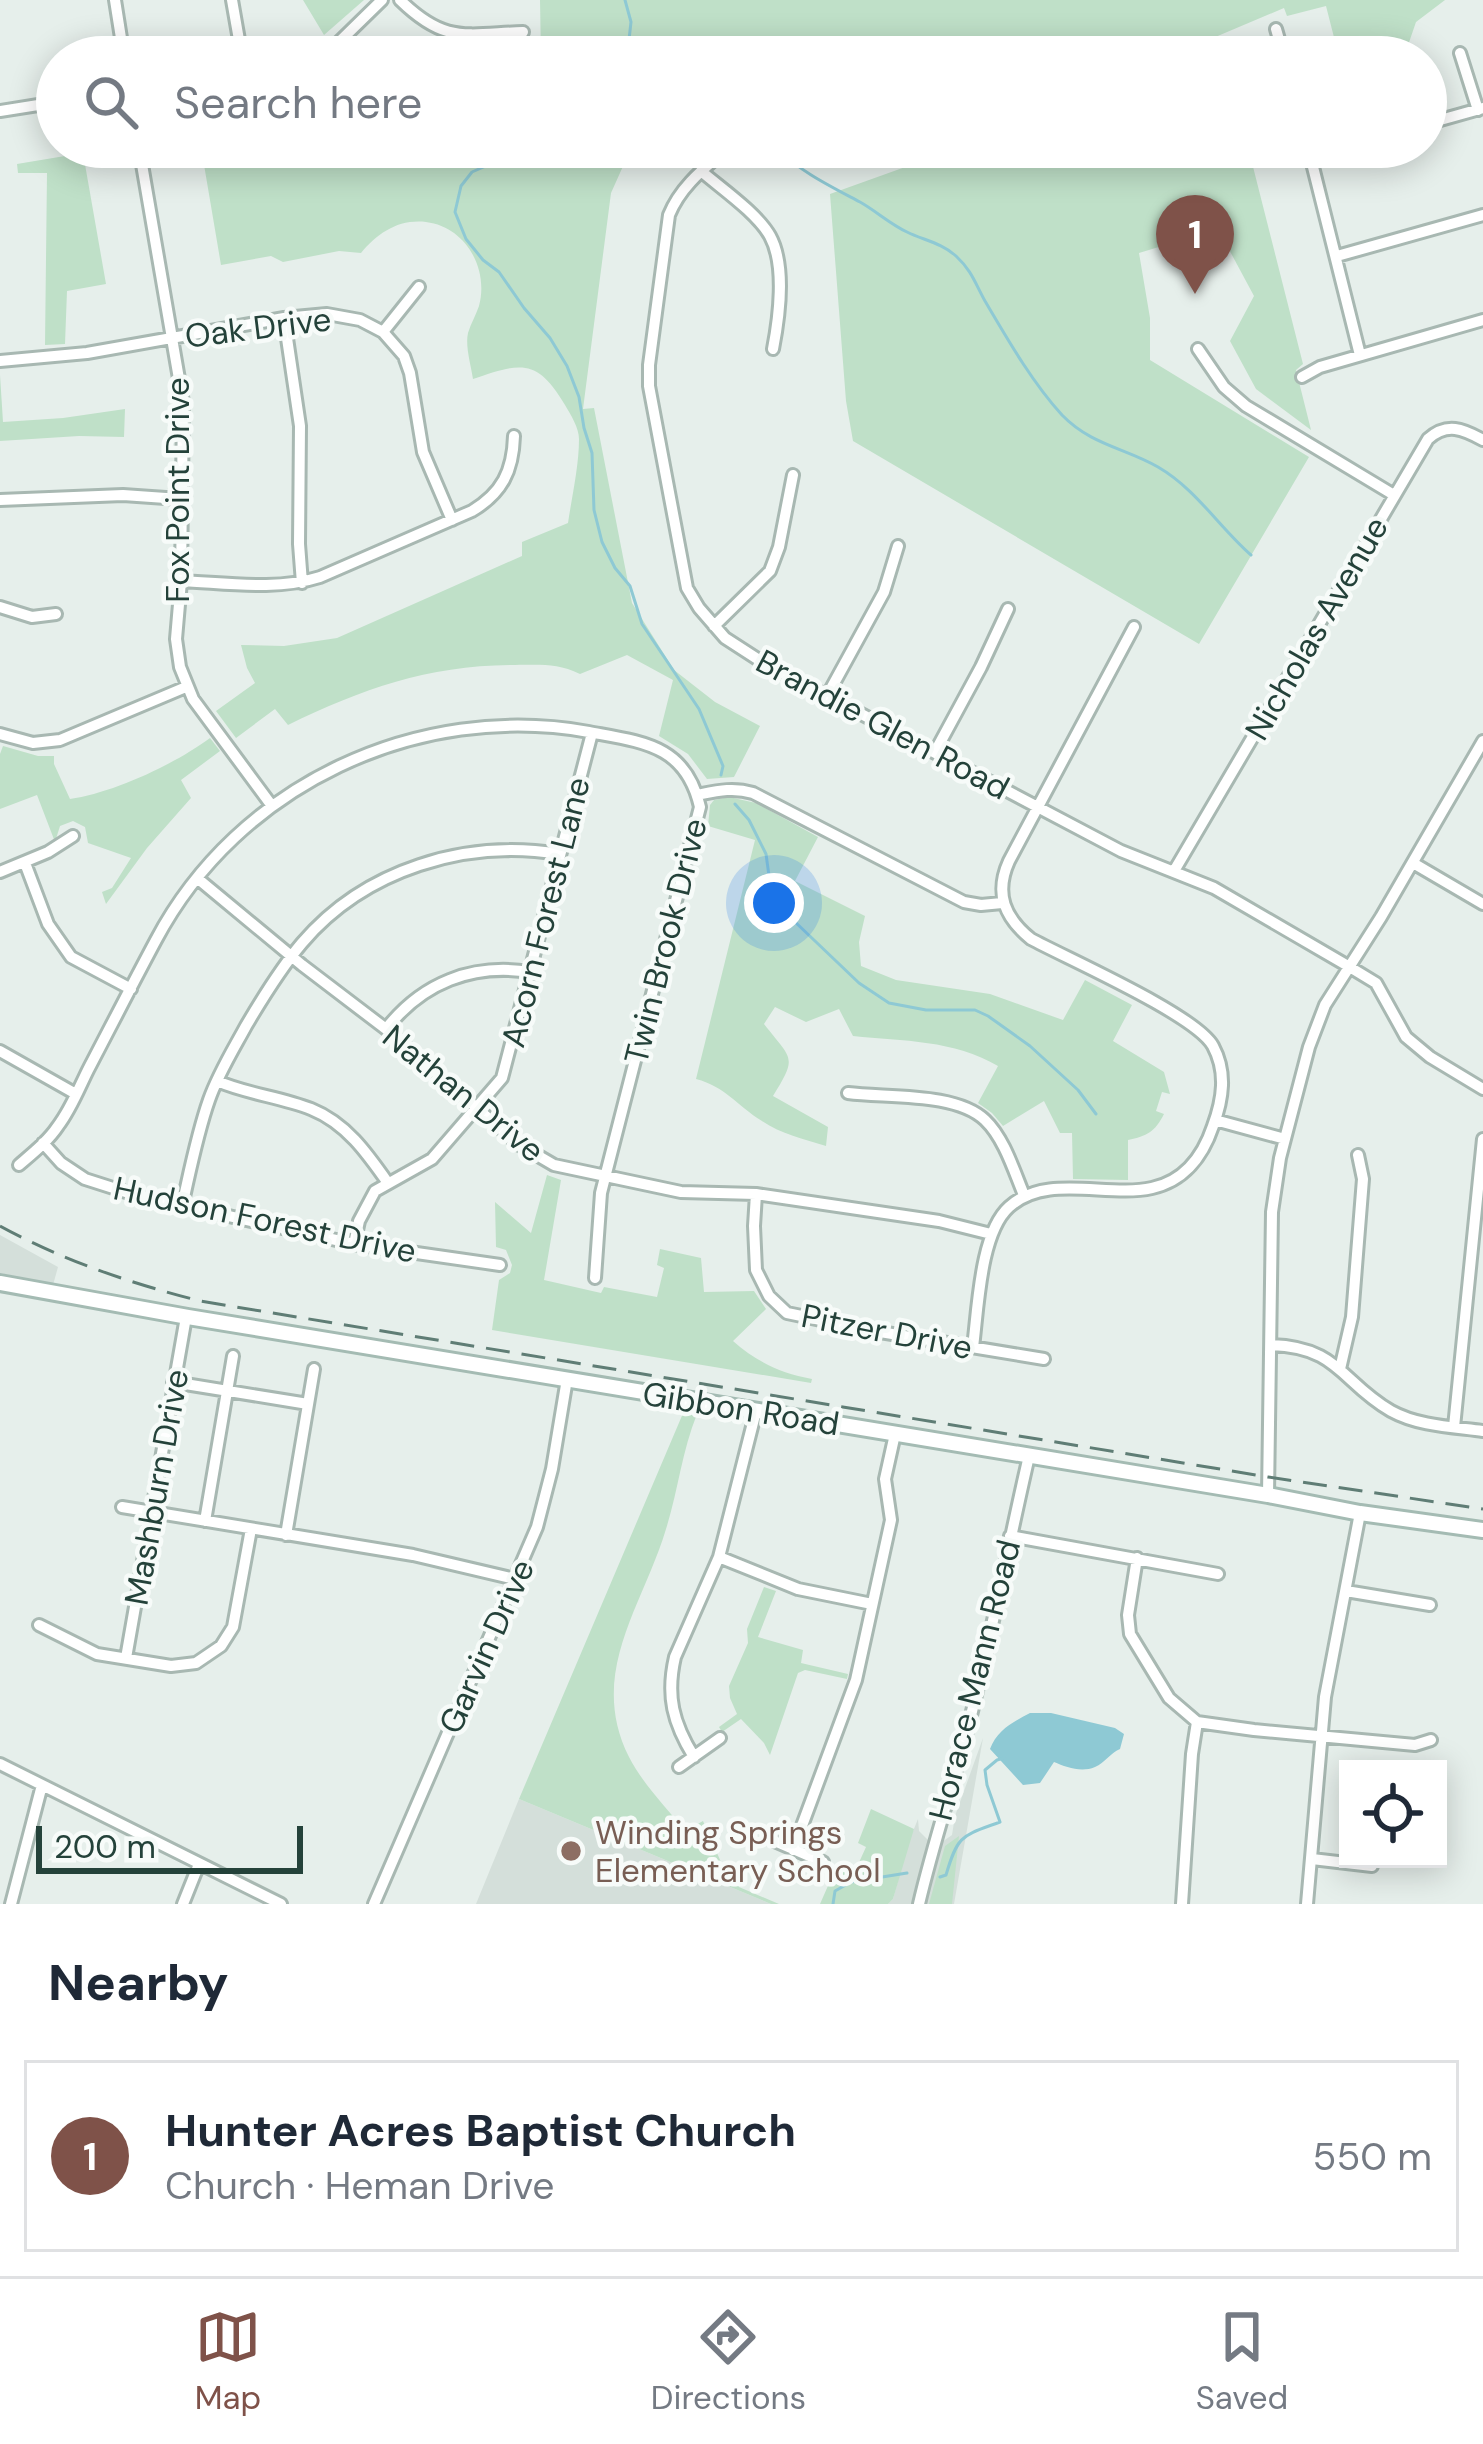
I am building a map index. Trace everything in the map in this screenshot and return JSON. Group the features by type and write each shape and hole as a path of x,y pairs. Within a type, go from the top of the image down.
{"main road":[{"name":"Gibbon Road","path":"0,1283 1483,1530"}],"street":[{"path":"115,0 121,36"},
{"path":"232,0 238,36"},
{"path":"345,36 382,0"},
{"path":"400,0 442,32 523,32"},
{"path":"1276,28 1278,36"},
{"path":"1447,118 1480,109 1460,53"},
{"path":"0,111 36,105"},
{"name":"Fox Point Drive","path":"143,168 183,402 176,639 180,667 186,687 217,734 272,806"},
{"name":"Brandie Glen Road","path":"704,168 680,193 669,214 649,376 683,573 692,598 714,626 734,645 827,696 1121,851 1214,888 1348,966 1376,983 1406,1036 1430,1057 1483,1089"},
{"path":"1314,168 1360,355"},
{"path":"701,171 762,226 773,243 780,298 773,349"},
{"path":"1336,256 1483,215"},
{"path":"419,287 383,332 404,356 423,452 452,520"},
{"name":"Oak Drive","path":"0,361 48,358 284,318 344,315 383,332"},
{"path":"284,318 300,426 302,583"},
{"path":"1302,377 1320,367 1483,320"},
{"path":"1198,349 1224,387 1246,406 1394,495"},
{"name":"Nicholas Avenue","path":"1174,871 1428,439 1436,432 1460,429 1483,440"},
{"path":"181,581 302,583 452,520 498,491 513,461 514,436"},
{"path":"714,626 770,571 793,475"},
{"path":"0,500 106,495 180,499"},
{"path":"827,696 884,592 898,546"},
{"path":"0,607 32,616 56,614"},
{"path":"935,752 1008,609"},
{"path":"973,1347 991,1234 1003,1213 1024,1195 1046,1190 1158,1187 1177,1178 1203,1152 1215,1120 1223,1084 1221,1066 1208,1038 1192,1023 1031,939 1007,915 1002,903 1004,874 1134,627"},
{"path":"0,734 33,742 60,740 186,687"},
{"name":"Twin Brook Drive","path":"19,1165 62,1122 173,909 227,844 272,806 346,762 440,731 512,724 592,733 672,755 687,771 700,807 602,1192 595,1278"},
{"name":"Acorn Forest Lane","path":"354,1244 364,1206 375,1192 432,1159 502,1078 592,733"},
{"path":"1268,1495 1272,1212 1285,1139 1317,1022 1483,741"},
{"path":"697,796 739,789 753,793 964,902 1002,903"},
{"path":"0,872 63,845 73,836"},
{"path":"182,1206 217,1081 291,957 333,913 406,870 447,857 519,849 559,854"},
{"path":"25,862 48,924 71,957 130,989"},
{"path":"1413,862 1483,904"},
{"name":"Nathan Drive","path":"197,878 386,1028 537,1157 554,1165 681,1192 756,1194 940,1221 991,1234"},
{"path":"386,1028 415,998 437,984 496,968 530,972"},
{"path":"0,1051 76,1094"},
{"path":"217,1081 311,1109 331,1120 363,1147 388,1183"},
{"path":"848,1093 965,1106 993,1130 1024,1195"},
{"path":"1215,1120 1285,1139"},
{"path":"1454,1427 1483,1139"},
{"name":"Hudson Forest Drive","path":"43,1143 85,1179 135,1196 354,1244 500,1265"},
{"path":"1340,1369 1352,1316 1363,1178 1358,1155"},
{"name":"Pitzer Drive","path":"756,1194 756,1270 769,1296 787,1313 1044,1359"},
{"name":"Mashburn Drive","path":"126,1658 186,1316"},
{"path":"1271,1345 1307,1348 1412,1420 1483,1431"},
{"path":"205,1521 233,1356"},
{"path":"286,1535 314,1369"},
{"name":"Garvin Drive","path":"374,1904 537,1527 567,1379"},
{"path":"173,1382 308,1404"},
{"path":"694,1756 673,1717 670,1684 675,1657 719,1557 756,1411"},
{"path":"793,1850 852,1696 891,1520 885,1479 895,1434"},
{"name":"Horace Mann Road","path":"919,1904 976,1699 1030,1456"},
{"path":"122,1507 434,1559 515,1579"},
{"path":"1306,1904 1325,1697 1360,1513"},
{"path":"39,1625 90,1651 183,1666 203,1660 221,1646 236,1619 251,1529"},
{"path":"1010,1536 1218,1574"},
{"path":"719,1557 798,1588 872,1604"},
{"path":"1137,1558 1128,1615 1130,1634 1169,1698 1197,1722 1415,1744 1431,1740"},
{"path":"1346,1591 1430,1605"},
{"path":"1182,1904 1197,1722"},
{"path":"679,1767 720,1738"},
{"path":"0,1764 281,1904"},
{"path":"11,1904 43,1785"},
{"path":"772,1840 823,1862"},
{"path":"1312,1859 1339,1862"},
{"path":"183,1904 199,1864"}],"shaded area":[{"path":"0,1235 58,1267 53,1285 0,1273"},
{"name":"Winding Springs Elementary School","path":"983,1738 954,1904 888,1904 918,1819 919,1831 929,1841 942,1842 952,1835"},
{"name":"Winding Springs Elementary School","path":"519,1799 771,1904 476,1904"}],"green space":[{"path":"303,0 364,0 324,35"},
{"path":"540,0 1445,0 1416,22 1411,36 1334,36 1326,6 1287,16 1284,8 1218,36 541,36"},
{"path":"36,161 36,168 86,168 106,284 67,291 65,344 45,345 47,173 18,173 17,164"},
{"path":"205,168 622,168 611,193 583,409 594,408 632,603 674,670 715,702 760,726 734,777 707,779 688,754 659,736 673,680 627,655 580,674 532,665 426,674 371,690 288,725 275,709 236,738 216,711 255,683 241,645 284,646 337,638 522,556 522,542 568,523 579,439 555,389 536,371 515,368 473,379 467,338 479,306 481,278 471,252 453,232 426,222 406,223 382,234 361,253 339,251 283,262 271,256 221,265"},
{"path":"902,168 1253,168 1303,364 1296,370 1311,430 1256,389 1230,341 1254,296 1218,229 1139,253 1150,318 1150,360 1309,457 1199,644 853,441 830,194"},
{"path":"0,375 3,422 125,409 124,437 0,441"},
{"path":"210,738 220,751 181,780 191,798 106,904 102,892 112,888 131,858 88,843 85,827 73,821 60,826 55,842 37,795 0,809 3,746 54,756 70,799 143,776"},
{"path":"729,797 756,803 818,837 795,881 865,916 859,942 861,966 896,980 990,994 1063,1020 1085,980 1132,1005 1113,1041 1164,1072 1170,1094 1162,1092 1156,1111 1164,1114 1154,1129 1128,1140 1128,1180 1073,1179 1072,1133 1060,1133 1044,1101 1003,1126 978,1103 998,1066 946,1046 853,1036 839,1009 806,1022 775,1007 764,1024 789,1065 773,1096 828,1127 826,1146 769,1126 723,1092 696,1079 755,840 708,826 710,805"},
{"path":"547,1175 561,1180 544,1280 601,1293 604,1287 657,1297 664,1268 657,1265 660,1249 701,1258 704,1292 754,1291 766,1309 733,1341 760,1361 812,1379 811,1383 492,1330 499,1280 510,1273 512,1265 506,1250 496,1247 495,1202 531,1233"},
{"path":"684,1411 697,1414 666,1529 616,1668 618,1726 634,1767 685,1831 703,1821 724,1869 742,1877 739,1887 779,1904 519,1799"},
{"path":"764,1587 776,1591 758,1637 803,1650 801,1663 848,1674 847,1679 805,1670 798,1673 770,1755 741,1719 722,1732 719,1727 737,1714 729,1686"},
{"path":"871,1809 914,1829 893,1899 888,1904 820,1904 838,1863 856,1869 866,1847 858,1843"},
{"path":"959,1836 952,1904 929,1904 945,1846"}],"water":[{"path":"1030,1713 1051,1713 1115,1728 1124,1734 1120,1749 1090,1769 1054,1762 1040,1783 1023,1785 990,1749 1001,1732"}],"waterway":[{"path":"625,0 629,36"},
{"path":"481,168 461,186 455,212 466,239 499,272 567,366 592,453 594,510 602,542 630,586 642,624 699,709 723,766 721,775"},
{"path":"802,168 956,256 1021,360 1062,415 1085,433 1172,476 1251,555"},
{"path":"735,804 749,820 766,854 770,883 793,920 859,983 889,1003 926,1010 975,1010 988,1016 1030,1046 1078,1090 1096,1114"},
{"path":"940,1877 946,1875 963,1838 1000,1822 985,1770 1004,1758"},
{"path":"833,1904 835,1891 851,1882 907,1873"}],"railway":[{"path":"0,1226 98,1270 200,1301 1483,1509"}],"place":[{"name":"Hunter Acres Baptist Church","path":"1195,294"},
{"name":"Winding Springs Elementary School","path":"571,1851"}]}
